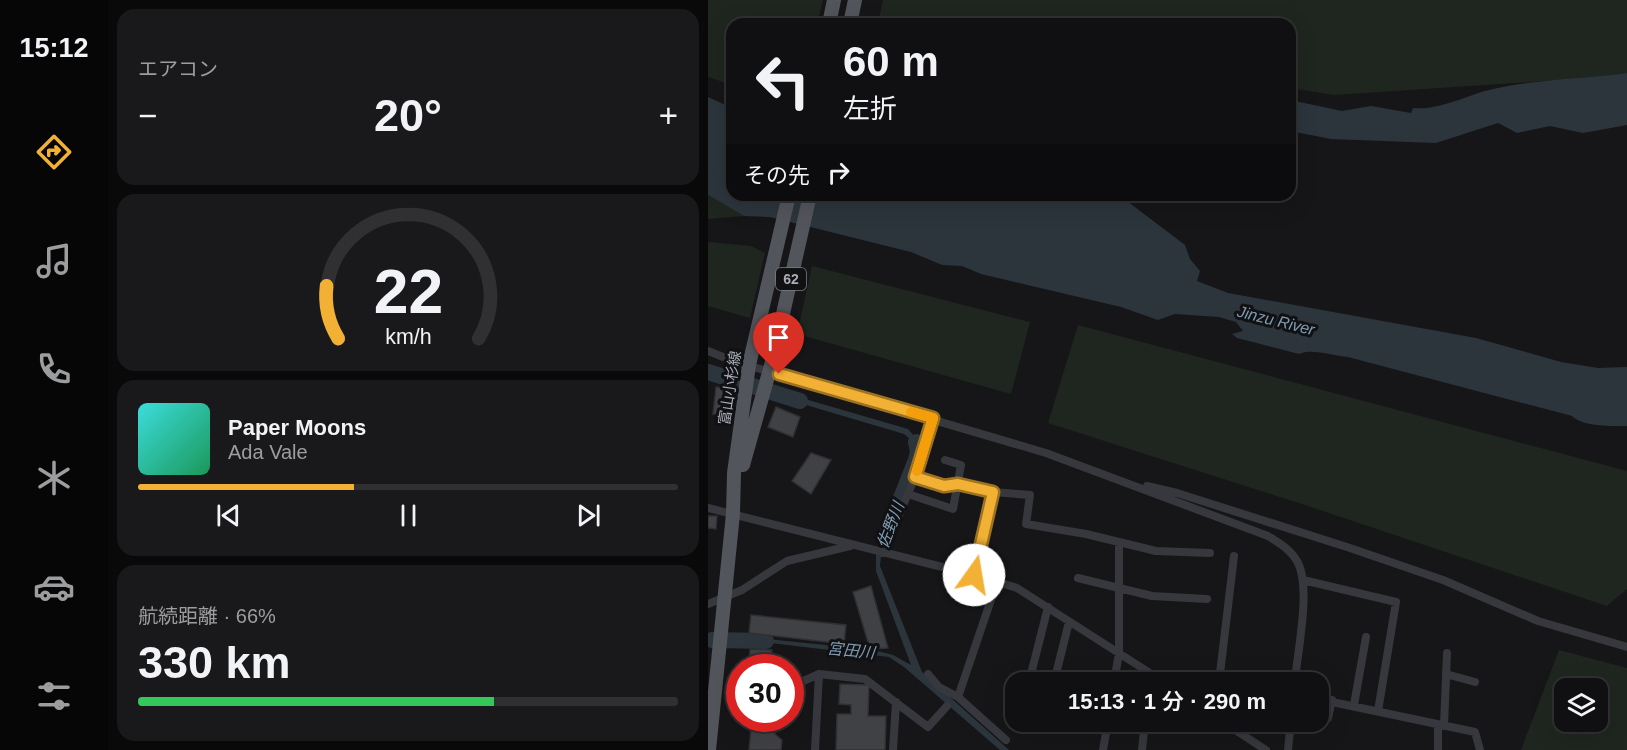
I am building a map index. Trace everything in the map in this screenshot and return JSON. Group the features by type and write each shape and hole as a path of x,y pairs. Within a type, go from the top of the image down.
{"main road":[{"path":"830,18 834,0"},
{"path":"851,18 855,0"},
{"name":"富山小杉線","path":"734,514 734,472 750,361 788,201"},
{"name":"富山小杉線","path":"734,514 746,452 770,367 809,201"},
{"name":"62","path":"709,750 711,698 734,514"}],"street":[{"path":"708,351 770,367 1046,453 1268,536 1292,554 1301,570 1303,580 1295,672"},
{"path":"883,553 915,477 933,418"},
{"path":"908,494 953,509 961,465 945,460"},
{"path":"915,477 944,486 958,484 993,492 1030,495 1026,524 1156,551 1210,553"},
{"path":"1121,481 1177,493 1350,548 1443,580 1538,621 1627,647"},
{"path":"974,575 993,492"},
{"path":"708,508 974,575 1017,588 1119,653 1143,672"},
{"path":"1116,672 1119,653 1119,542"},
{"path":"708,604 742,590 787,561 851,545"},
{"path":"1220,672 1234,556"},
{"path":"1078,578 1152,596 1207,599"},
{"path":"1303,580 1396,602 1378,711"},
{"path":"958,697 997,582"},
{"path":"1032,672 1048,607"},
{"path":"1056,672 1068,622"},
{"path":"1354,705 1366,637"},
{"path":"1438,750 1447,653"},
{"path":"815,750 819,674"},
{"path":"804,681 819,674 865,679 928,727 946,706"},
{"path":"928,674 939,687 958,697 1006,740"},
{"path":"1446,674 1475,682"},
{"path":"1329,700 1475,732 1480,750"},
{"path":"1329,714 1332,700"},
{"path":"893,750 896,702"},
{"path":"1103,750 1106,732"},
{"path":"1142,750 1144,732"},
{"path":"1238,732 1266,750"},
{"path":"1288,750 1290,732"}],"shaded area":[{"path":"708,0 823,0 818,18 726,18 726,83 708,77"},
{"path":"883,0 1627,0 1627,73 1592,78 1334,95 1296,89 1296,18 879,18"},
{"path":"708,195 744,216 708,219"},
{"path":"708,242 751,246 765,253 750,318 708,306"},
{"path":"812,266 1030,322 1011,394 797,334"},
{"path":"1078,325 1627,471 1627,589 1607,606 1305,505 1048,423"},
{"path":"1559,650 1627,668 1627,750 1521,750"}],"water":[{"path":"1627,73 1627,125 1583,133 1550,126 1517,133 1498,123 1436,143 1331,139 1296,132 1296,101 1342,111 1371,106 1411,113 1413,108 1434,107 1487,90"},
{"name":"Jinzu River","path":"708,97 726,105 726,201 1127,201 1185,245 1190,259 1200,271 1197,281 1228,293 1476,338 1561,362 1598,368 1627,367 1627,426 1590,424 1572,416 1348,357 1316,352 1299,354 1237,338 1232,334 1243,331 1236,322 1219,317 1175,314 1158,320 1121,307 981,274 962,266 942,265 911,252 770,217 744,216 708,195"},
{"path":"781,392 908,429 919,442 917,464 911,464 913,447 904,434 779,397"},
{"path":"876,554 881,556 880,566 922,672 1009,750 1000,750 904,667 889,657 744,640 747,637 874,650 893,655 911,665 876,571"}],"building":[{"path":"716,387 729,388 727,416 713,414"},
{"path":"776,407 800,417 793,437 768,427"},
{"path":"811,453 831,460 811,494 792,481"},
{"path":"708,516 717,516 716,529 708,528"},
{"path":"871,586 888,648 870,649 853,592"},
{"path":"751,615 846,625 844,644 749,633"},
{"path":"750,649 772,650 772,654 750,654"},
{"path":"840,684 869,685 868,716 886,716 885,750 836,750 837,714 851,714 851,705 839,704"},
{"path":"751,732 775,732 782,740 781,750 749,750"}],"waterway":[{"name":"佐野川","path":"708,372 800,401"},
{"name":"佐野川","path":"888,531 916,460 918,452 916,442"},
{"name":"宮田川","path":"712,640 766,641"}],"slow traffic":[{"path":"911,412 933,418 917,471"}],"route":[{"path":"779,374 933,418 915,477 944,486 958,484 993,492 974,575"}]}
